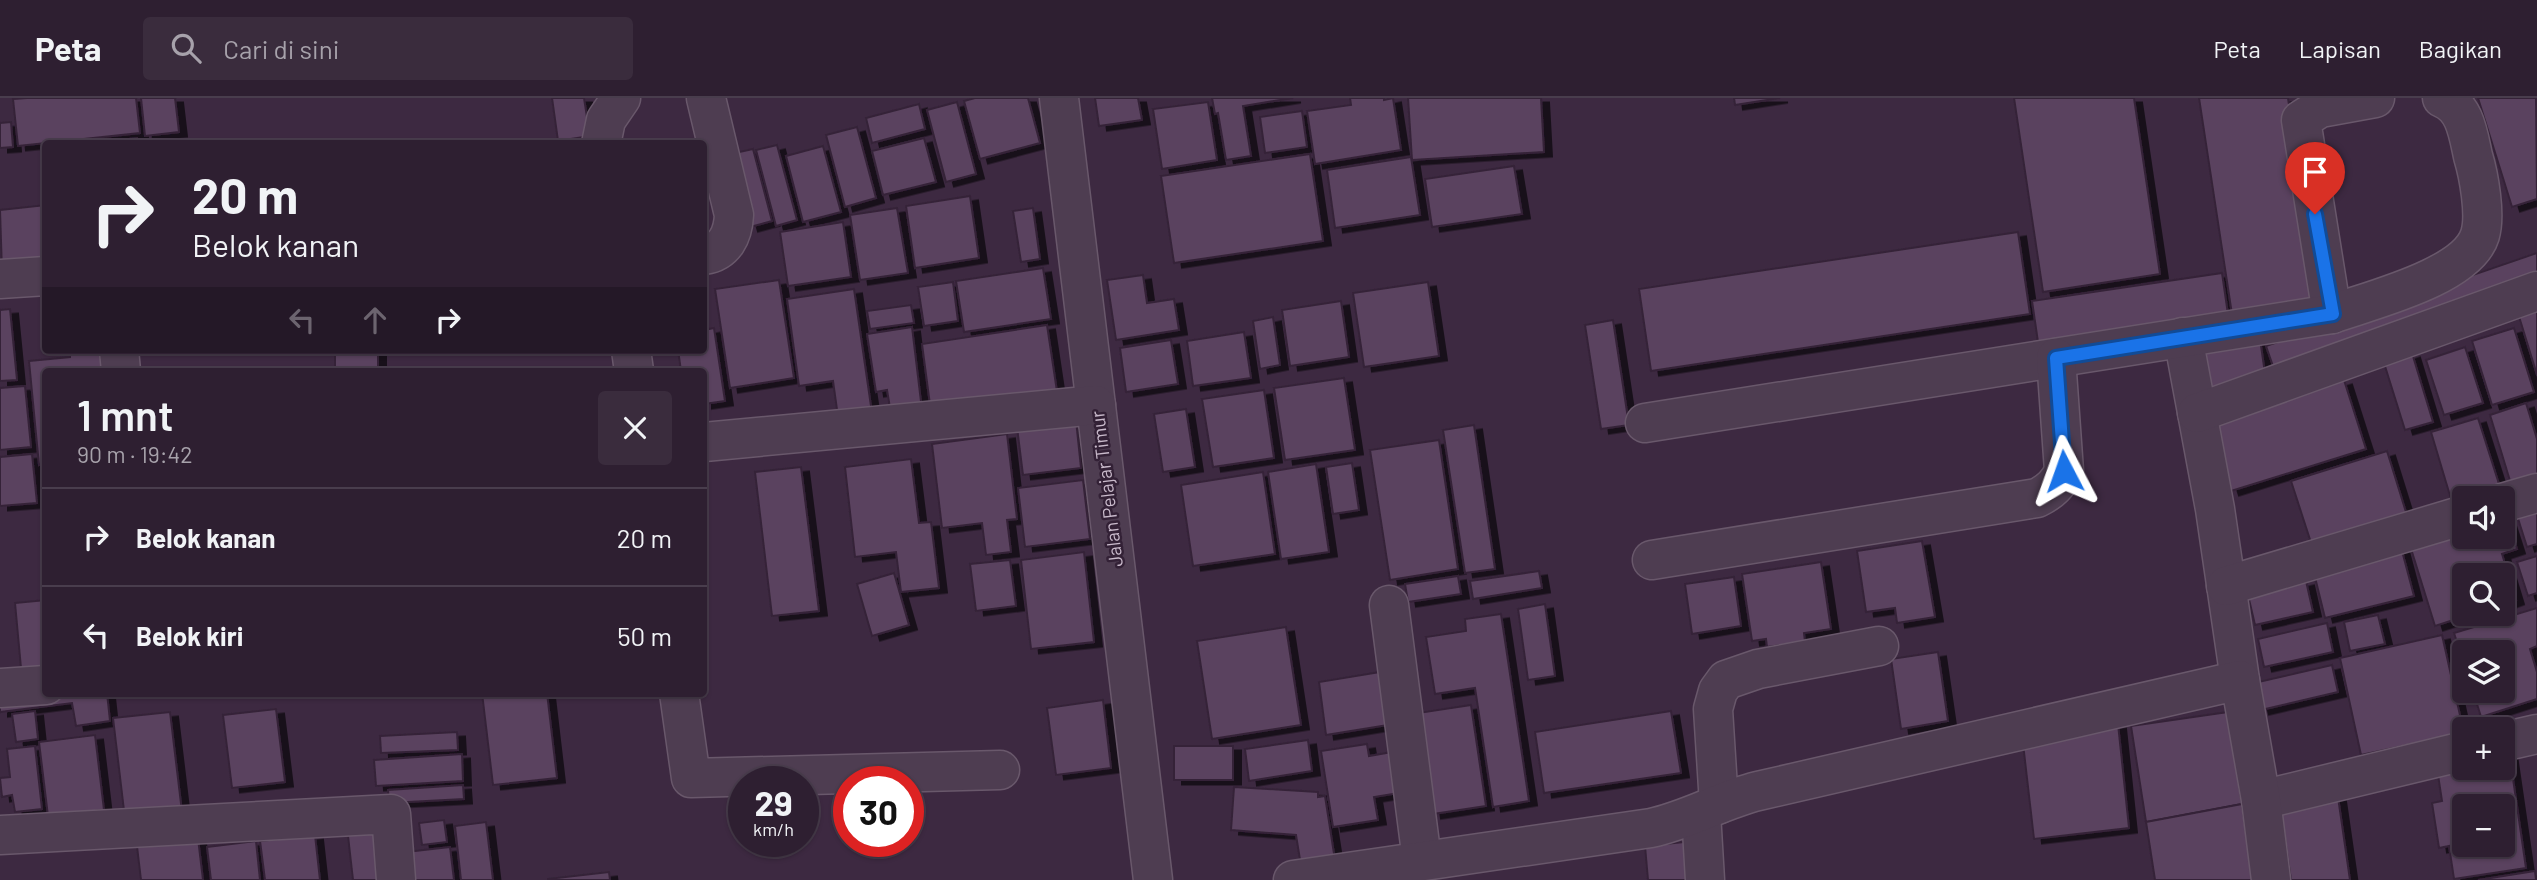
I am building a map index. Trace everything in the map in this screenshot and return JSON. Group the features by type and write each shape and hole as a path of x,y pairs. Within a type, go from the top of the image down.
{"street":[{"path":"602,140 606,120 621,98"},
{"path":"706,98 734,215 734,229 730,238 718,250 707,254"},
{"name":"Jalan Pelajar Timur","path":"1059,98 1153,880"},
{"path":"2333,314 2301,120 2320,108 2375,98"},
{"path":"1645,423 2333,314 2425,281 2470,255 2480,234 2481,184 2469,137 2454,103 2442,98"},
{"path":"0,279 42,276"},
{"path":"2197,413 2537,291"},
{"path":"2183,337 2215,509 2271,880"},
{"path":"1652,560 2037,498 2046,494 2059,481 2064,471 2056,358"},
{"path":"707,442 1096,405"},
{"path":"2515,499 2537,493"},
{"path":"2226,586 2452,519"},
{"path":"1389,605 1422,860"},
{"path":"1705,880 1713,709 1718,691 1727,680 1758,669 1879,646"},
{"path":"1293,880 1651,828 1758,790 2240,680"},
{"path":"0,688 42,685"},
{"path":"680,697 691,778 1000,769"},
{"path":"2515,739 2537,734"},
{"path":"2261,800 2452,754"},
{"path":"0,835 391,814 396,880"}],"building":[{"path":"136,98 140,133 74,140 42,140 42,143 18,146 13,99"},
{"path":"141,98 175,98 179,132 145,136"},
{"path":"552,98 584,98 590,136 558,140"},
{"path":"975,98 1028,98 1040,143 980,159 964,101"},
{"path":"1095,98 1138,98 1142,120 1099,126"},
{"path":"1212,98 1293,98 1243,106 1251,156 1226,160 1218,113 1215,114"},
{"path":"1350,98 1393,98 1401,150 1315,164 1307,111 1351,105"},
{"path":"1408,98 1541,98 1544,152 1412,160"},
{"path":"1734,98 1780,98 1735,105"},
{"path":"2014,98 2134,98 2160,274 2043,292"},
{"path":"2199,98 2288,98 2319,307 2233,321"},
{"path":"2478,98 2536,98 2537,199 2512,207"},
{"path":"957,102 976,174 946,182 927,110"},
{"path":"1208,102 1217,160 1162,169 1153,109"},
{"path":"919,104 925,129 872,143 866,118"},
{"path":"1302,111 1307,147 1265,153 1260,117"},
{"path":"11,122 13,147 0,148 0,123"},
{"path":"857,127 876,198 845,207 826,135"},
{"path":"924,138 936,182 883,195 872,151"},
{"path":"777,145 797,220 776,226 756,150"},
{"path":"823,146 841,212 803,222 786,156"},
{"path":"753,149 772,221 750,227 730,154"},
{"path":"1310,154 1323,241 1174,263 1161,176"},
{"path":"1411,157 1420,215 1335,228 1327,170"},
{"path":"1514,166 1522,214 1432,227 1425,179"},
{"path":"970,196 979,258 915,268 906,206"},
{"path":"42,205 42,268 2,272 0,210"},
{"path":"897,208 908,273 860,280 850,215"},
{"path":"1033,208 1040,259 1021,262 1013,211"},
{"path":"843,222 851,277 788,286 780,232"},
{"path":"2018,232 2030,314 1651,371 1639,289"},
{"path":"2537,253 2537,283 2275,372 2266,346"},
{"path":"1043,268 1051,319 964,332 956,281"},
{"path":"2222,273 2229,321 2039,349 2032,301"},
{"path":"1143,275 1147,303 1174,299 1179,330 1116,340 1107,280"},
{"path":"779,280 794,378 730,388 715,289"},
{"path":"953,282 958,321 924,326 918,287"},
{"path":"1428,282 1439,356 1364,367 1353,293"},
{"path":"854,289 872,413 838,417 833,381 799,386 787,299"},
{"path":"1341,301 1349,357 1290,366 1282,310"},
{"path":"2537,303 2537,375 2517,310"},
{"path":"911,305 914,323 870,329 867,311"},
{"path":"10,309 17,380 0,381 0,310"},
{"path":"1273,317 1280,365 1260,369 1253,321"},
{"path":"1613,320 1629,425 1601,429 1585,325"},
{"path":"1047,325 1058,398 930,405 922,344"},
{"path":"912,327 922,410 891,414 887,390 876,392 867,334"},
{"path":"714,328 725,401 707,404 707,368 681,368 679,354 707,354 707,329"},
{"path":"2514,328 2534,392 2492,405 2472,341"},
{"path":"1244,332 1251,378 1193,386 1187,341"},
{"path":"2259,332 2266,380 2198,391 2191,342"},
{"path":"1171,340 1178,384 1126,392 1120,348"},
{"path":"2465,347 2483,403 2444,415 2426,360"},
{"path":"2412,353 2433,422 2405,430 2384,363"},
{"path":"70,354 113,354 115,368 42,368 42,465 39,465 29,361 70,357"},
{"path":"335,354 378,354 378,368 335,368"},
{"path":"1344,378 1355,450 1285,460 1274,388"},
{"path":"2344,380 2366,449 2231,491 2209,422"},
{"path":"25,386 31,447 0,450 0,388"},
{"path":"1264,390 1274,458 1213,467 1202,399"},
{"path":"2526,403 2537,439 2537,486 2515,494 2515,486 2512,486 2490,415"},
{"path":"1186,409 1195,467 1163,472 1154,414"},
{"path":"2478,418 2499,484 2452,486 2451,499 2431,432"},
{"path":"1076,420 1081,468 1023,475 1017,427"},
{"path":"1474,425 1495,569 1465,573 1443,430"},
{"path":"1007,434 1017,519 1007,520 1011,552 986,555 982,523 942,528 932,444"},
{"path":"1439,440 1458,569 1390,580 1370,450"},
{"path":"2387,451 2410,525 2315,555 2291,481"},
{"path":"32,454 37,503 0,506 0,457"},
{"path":"911,459 919,523 931,522 939,588 901,592 896,552 855,557 845,467"},
{"path":"1352,463 1359,510 1333,514 1326,467"},
{"path":"1316,464 1329,552 1281,559 1268,472"},
{"path":"801,467 819,611 772,616 755,472"},
{"path":"1263,472 1275,554 1193,566 1181,485"},
{"path":"1083,480 1090,539 1025,547 1018,488"},
{"path":"2537,502 2537,544 2527,547 2515,509"},
{"path":"2452,525 2452,549 2515,549 2515,543 2517,549 2502,554 2505,563 2452,563 2452,620 2435,626 2408,539"},
{"path":"1922,541 1935,617 1897,623 1895,608 1866,612 1857,551"},
{"path":"2401,547 2414,596 2325,618 2313,569"},
{"path":"1084,552 1094,642 1031,649 1021,560"},
{"path":"2537,556 2537,593 2528,596 2517,562"},
{"path":"1010,560 1016,606 976,611 970,564"},
{"path":"1821,562 1831,629 1804,633 1805,642 1767,647 1766,639 1752,641 1742,574"},
{"path":"1539,571 1542,588 1473,599 1470,581"},
{"path":"894,573 909,625 872,636 857,584"},
{"path":"1458,576 1461,594 1408,602 1405,584"},
{"path":"1734,577 1741,626 1692,634 1685,584"},
{"path":"2306,581 2313,612 2255,625 2248,595"},
{"path":"42,600 42,677 22,679 15,603"},
{"path":"1545,604 1555,676 1528,680 1518,609"},
{"path":"2537,608 2537,646 2530,649 2537,672 2537,699 2481,717 2477,703 2515,703 2515,640 2456,640 2454,633 2477,626 2515,626 2515,615"},
{"path":"1501,614 1529,801 1493,807 1475,688 1435,694 1426,637 1466,631 1465,619"},
{"path":"2378,615 2385,644 2350,651 2344,622"},
{"path":"2327,623 2333,652 2264,667 2258,639"},
{"path":"1286,627 1301,725 1212,739 1197,641"},
{"path":"2442,635 2452,680 2452,703 2457,703 2460,717 2452,717 2452,736 2361,755 2340,658"},
{"path":"1938,652 1948,721 1901,729 1891,659"},
{"path":"2332,665 2338,692 2261,710 2254,683"},
{"path":"1380,672 1388,725 1326,735 1319,682"},
{"path":"0,695 107,697 110,721 76,726 72,703 0,712"},
{"path":"482,697 547,697 557,778 493,785"},
{"path":"1103,700 1111,768 1056,775 1047,708"},
{"path":"1471,705 1486,806 1433,814 1418,713"},
{"path":"276,709 285,782 232,788 223,715"},
{"path":"35,711 38,739 16,742 12,714"},
{"path":"1671,711 1681,773 1544,793 1535,732"},
{"path":"170,712 182,812 125,819 113,718"},
{"path":"2228,712 2242,804 2146,822 2131,726"},
{"path":"2118,724 2129,828 2034,839 2022,735"},
{"path":"457,732 458,750 381,753 380,736"},
{"path":"95,735 104,810 48,816 39,742"},
{"path":"1308,740 1312,771 1249,781 1245,749"},
{"path":"1367,744 1369,756 1392,752 1399,793 1374,797 1378,820 1333,827 1321,751"},
{"path":"35,746 42,809 15,812 12,795 2,797 0,778 10,777 7,749"},
{"path":"1174,746 1233,746 1233,780 1174,780"},
{"path":"462,754 463,781 376,786 374,760"},
{"path":"2436,762 2452,765 2452,780 2513,780 2526,868 2454,879 2449,846 2439,848 2432,803 2442,801"},
{"path":"463,785 464,799 389,803 388,790"},
{"path":"1234,787 1318,792 1318,797 1325,796 1335,860 1301,866 1296,835 1231,830"},
{"path":"2338,797 2350,880 2291,880 2280,805"},
{"path":"2242,804 2253,880 2155,880 2146,822"},
{"path":"444,820 447,842 422,845 419,823"},
{"path":"486,822 493,880 461,880 455,826"},
{"path":"380,823 387,880 353,880 347,827"},
{"path":"197,830 203,880 141,880 136,838"},
{"path":"315,835 320,880 265,880 260,841"},
{"path":"256,841 260,880 211,880 207,847"},
{"path":"1694,841 1697,880 1648,880 1645,846"},
{"path":"450,847 454,880 409,880 406,852"},
{"path":"2535,871 2536,880 2478,880"},
{"path":"609,872 610,880 548,880 548,879"}],"route":[{"path":"2064,471 2056,358 2333,314 2315,214"}]}
